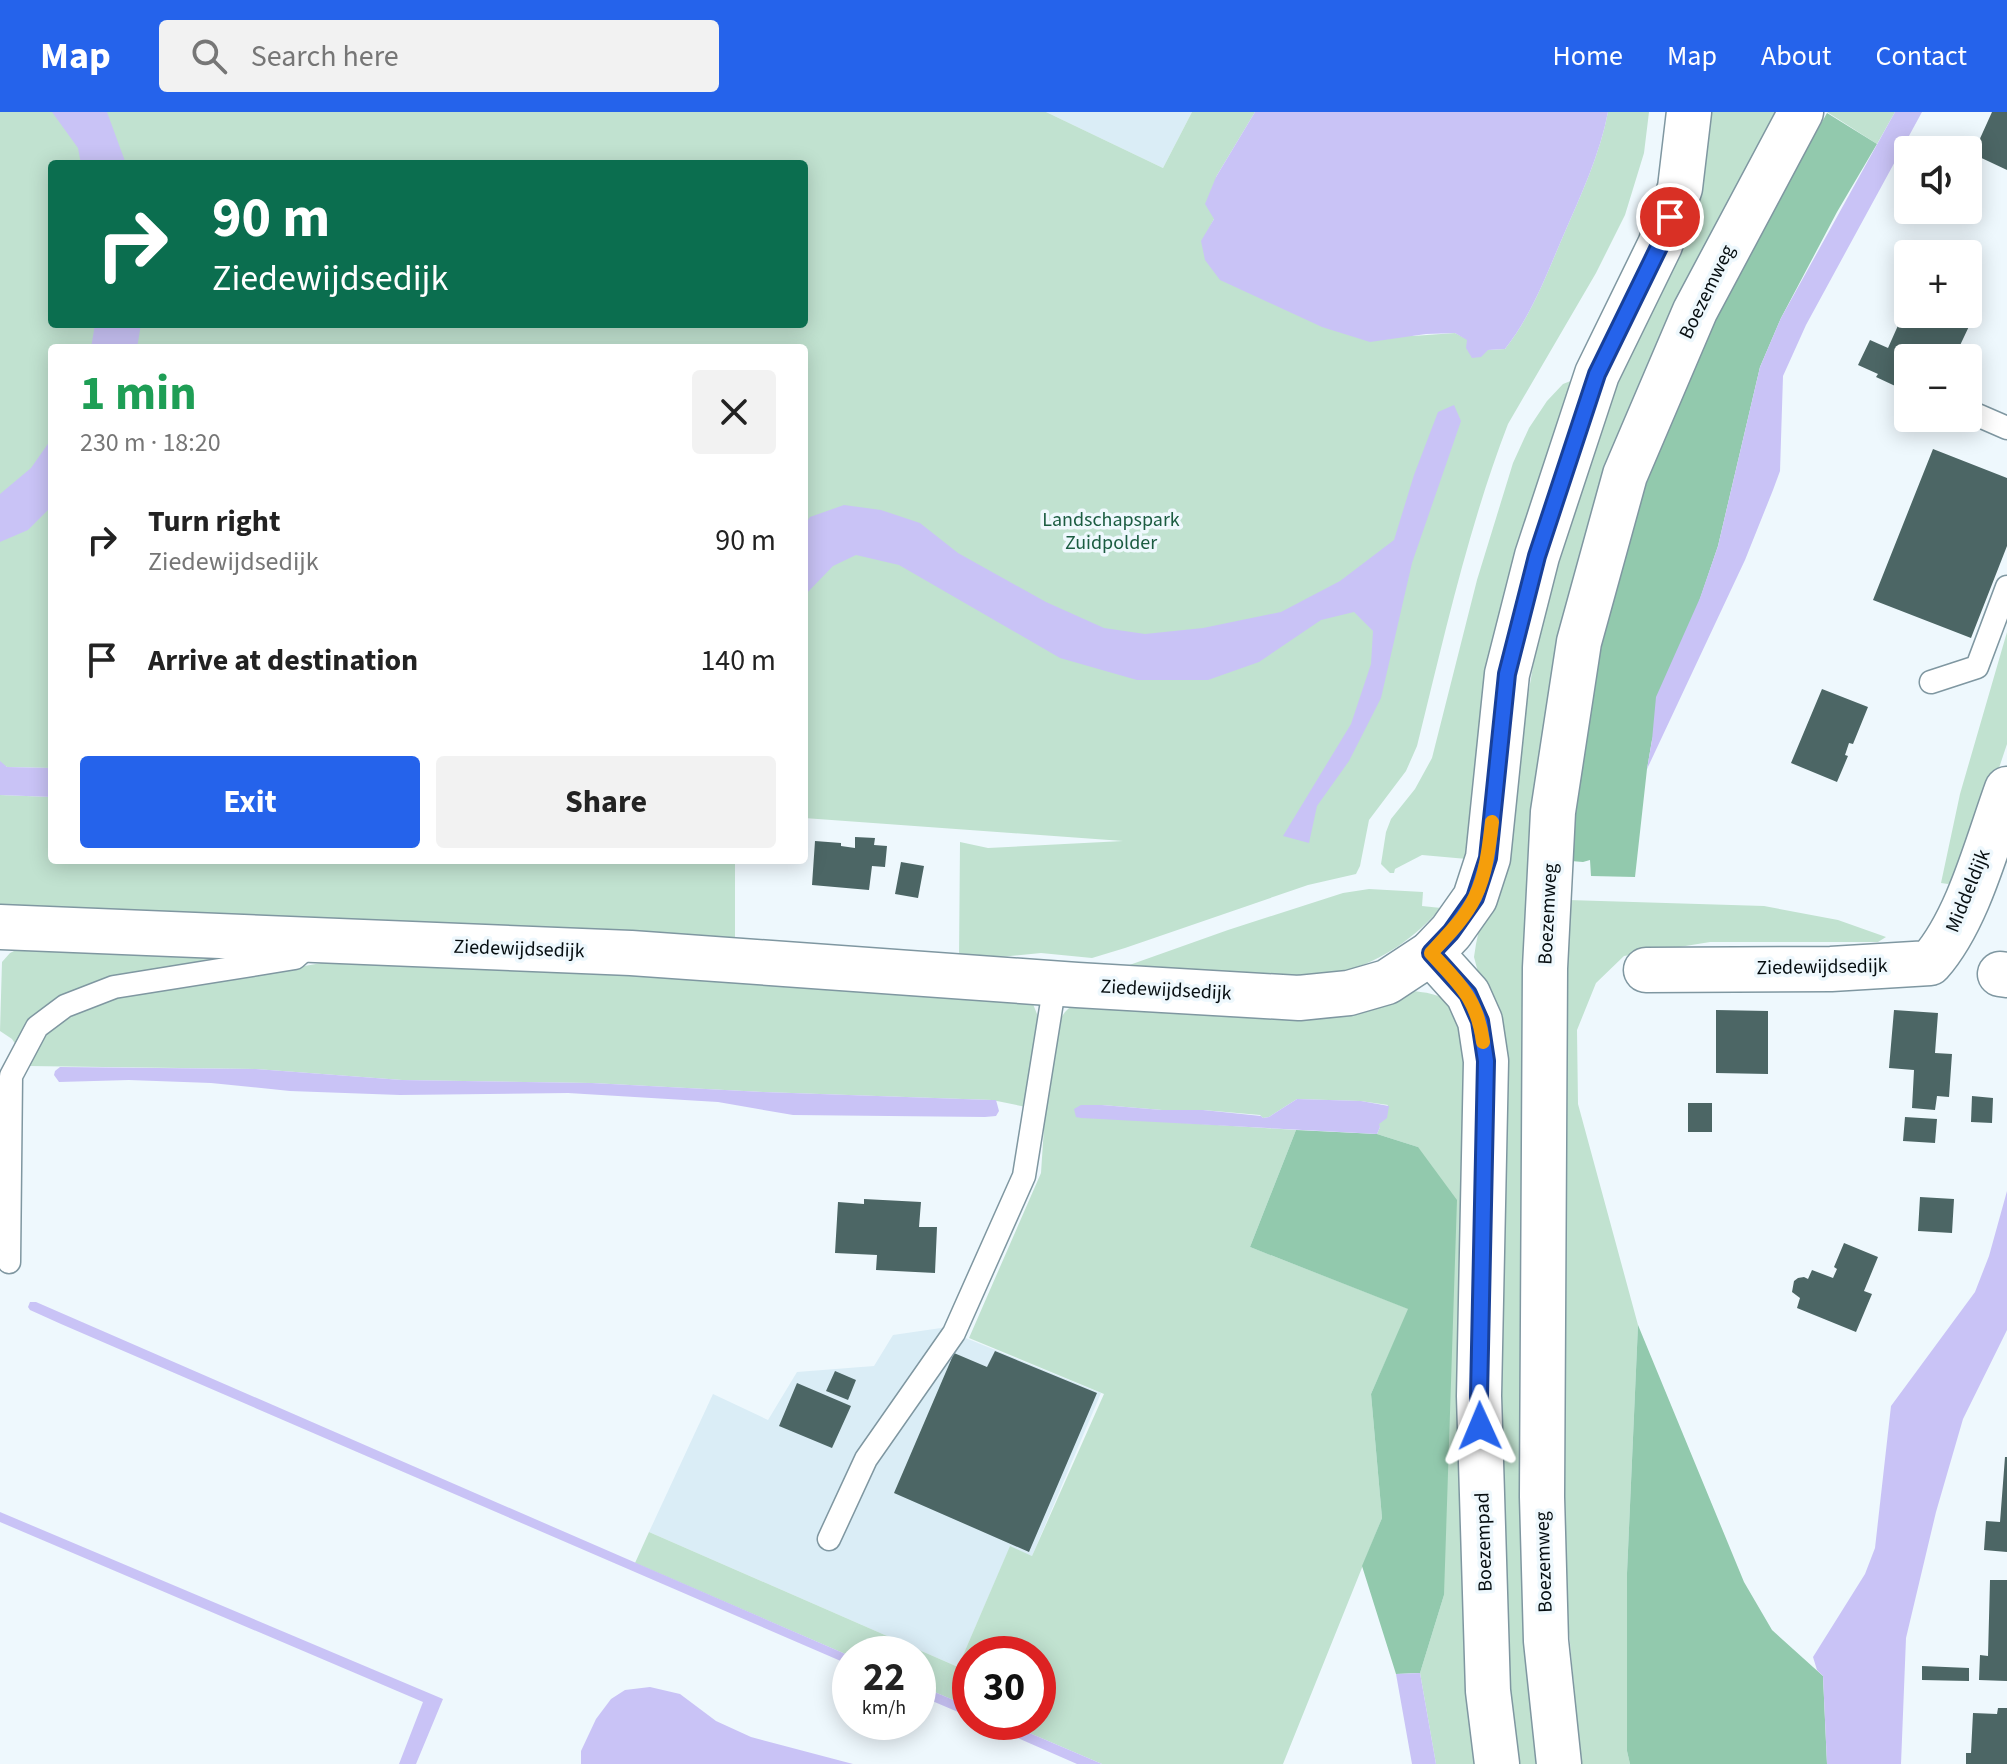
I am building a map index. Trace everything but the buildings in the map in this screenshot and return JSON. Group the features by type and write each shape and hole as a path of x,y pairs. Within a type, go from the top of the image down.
{"street":[{"name":"Ziedewijdsedijk","path":"0,927 631,953 1299,998 1349,993 1387,982 1431,953 1451,932 1475,898 1488,858 1507,674 1537,556 1597,374 1660,245 1680,188 1689,112"},
{"name":"Boezemweg","path":"1559,1764 1546,1641 1542,1497 1545,968 1555,797 1579,642 1625,475 1695,311 1801,112"},
{"name":"Middeldijk","path":"1943,948 1973,886 2007,789"},
{"name":"Ziedewijdsedijk","path":"1646,970 1831,969 1930,963 1943,948"},
{"name":"Boezempad","path":"1431,953 1468,994 1480,1021 1486,1061 1479,1396 1488,1691 1497,1764"}],"lane":[{"path":"1982,417 2007,428"},
{"path":"1931,682 1977,667 2007,587"},
{"path":"9,1262 11,1076 37,1027 65,1006 114,987 295,958 314,940"},
{"path":"829,1539 866,1459 954,1333 1024,1176 1055,983"}],"shaded area":[{"path":"52,112 107,112 125,160 80,160 78,148"},
{"path":"1046,112 1192,112 1163,168"},
{"path":"1255,112 1608,112 1583,189 1531,308 1505,349 1488,350 1481,357 1472,358 1466,348 1467,340 1455,333 1370,342 1322,327 1220,280 1205,260 1201,241 1214,219 1205,204 1216,177"},
{"path":"1895,112 1922,112 1909,136 1894,136 1894,163 1806,325 1783,376 1780,471 1745,560 1647,769 1656,697 1700,598 1718,546 1760,367 1781,318"},
{"path":"94,328 140,328 138,344 92,344"},
{"path":"1454,405 1461,421 1412,563 1381,698 1349,761 1317,806 1309,843 1283,836 1351,724 1371,664 1373,631 1354,612 1321,620 1259,662 1208,680 1137,680 1060,658 899,565 856,555 833,566 808,592 808,520 844,505 881,510 920,523 958,553 1046,602 1104,628 1145,634 1203,628 1281,612 1340,581 1394,540 1438,412"},
{"path":"48,444 48,510 28,530 0,542 0,494 31,468"},
{"path":"0,761 7,767 48,768 48,797 0,795"},
{"path":"60,1067 256,1069 402,1080 592,1083 996,1100 999,1111 996,1116 985,1117 793,1115 718,1102 568,1093 400,1095 290,1091 211,1083 129,1080 59,1082 54,1075"},
{"path":"1297,1099 1361,1101 1389,1106 1387,1118 1379,1124 1377,1134 1081,1118 1076,1117 1074,1109 1081,1105 1102,1105 1203,1110 1263,1118"},
{"path":"2007,1191 2007,1330 1963,1419 1936,1512 1906,1638 1901,1764 1827,1764 1823,1676 1817,1670 1813,1657 1865,1574 1875,1548 1891,1406 1975,1292 1989,1256"},
{"path":"30,1302 36,1302 832,1648 832,1657 61,1324 28,1307"},
{"path":"941,1328 1101,1393 1032,1556 1010,1547 971,1636 952,1636 952,1664 936,1657 936,1636 887,1636 649,1532 713,1394 768,1420 797,1372 874,1366 893,1335"},
{"path":"0,1512 443,1699 416,1764 399,1764 423,1702 0,1522"},
{"path":"1420,1673 1436,1764 1412,1764 1396,1674"},
{"path":"650,1687 680,1694 716,1721 751,1737 853,1764 581,1764 581,1751 596,1719 611,1699 625,1690"},
{"path":"936,1693 952,1699 952,1709 936,1703"},
{"path":"1022,1740 1046,1740 1102,1764 1077,1764"}],"green space":[{"name":"Landschapspark Zuidpolder","path":"0,112 1046,112 1163,168 1192,112 1255,112 1216,177 1214,219 1206,234 1413,336 1455,333 1488,350 1505,349 1531,308 1589,174 1608,112 1649,112 1644,153 1625,215 1596,273 1508,424 1469,543 1417,746 1406,771 1369,820 1356,874 1308,885 1092,958 1041,953 959,958 960,842 988,848 1123,841 808,818 808,344 48,344 48,768 7,767 0,763"},
{"path":"1710,112 1779,112 1690,275 1648,364 1603,480 1521,1335 1521,1545 1526,1648 1537,1764 1515,1764 1509,1710 1479,976 1474,957 1520,742 1540,626 1574,496"},
{"path":"1827,112 1895,112 1877,144"},
{"path":"1827,113 1877,144 1781,318 1760,367 1718,546 1652,740 1635,877 1591,876 1590,860 1571,861 1582,749 1609,607 1649,475 1703,342"},
{"path":"1578,378 1467,859 1422,855 1390,873 1381,864 1386,832 1391,819 1415,789 1432,758 1477,580 1513,463 1529,428 1547,401 1563,384"},
{"path":"2007,632 2007,744 1964,873 1948,884 1941,883 1960,794"},
{"path":"0,795 48,797 48,864 735,864 735,939 0,909"},
{"path":"1369,889 1423,892 1422,906 1441,908 1420,929 1385,954 1344,971 1278,976 1121,968 1343,893"},
{"path":"1568,900 1764,906 1838,920 1886,937 1878,942 1710,942 1624,956 1596,983 1577,1030 1578,1104 1638,1325 1627,1573 1627,1751 1630,1764 1581,1764 1566,1599 1563,1392"},
{"path":"22,947 272,954 146,973 16,1045 0,1031 2,962"},
{"path":"373,954 1033,1004 1039,1019 1026,1107 992,1100 592,1083 402,1080 256,1069 28,1066 37,1043 55,1022 119,993"},
{"path":"1412,991 1446,1000 1470,1024 1485,1764 1436,1764 1420,1673 1444,1595 1418,1147 1377,1134 1378,1124 1388,1105 1297,1099 1263,1118 1260,1115 1203,1110 1102,1105 1076,1116 1296,1130 1250,1247 1409,1309 1371,1394 1382,1518 1283,1764 1102,1764 1046,1740 1056,1740 1056,1636 971,1636 1010,1546 1032,1556 1104,1394 969,1338 1041,1173 1045,1112 1059,1021 1073,1004"},
{"path":"1296,1130 1377,1134 1418,1147 1457,1200 1444,1595 1420,1673 1396,1674 1362,1566 1382,1518 1371,1394 1408,1309 1250,1247"},
{"path":"1638,1325 1744,1582 1772,1630 1823,1676 1827,1764 1630,1764 1627,1751 1627,1573"},
{"path":"649,1532 887,1636 832,1636 832,1648 635,1563"},
{"path":"936,1657 952,1664 952,1699 936,1693"}],"slow traffic":[{"path":"1483,1042 1480,1021 1468,994 1431,953 1451,932 1475,898 1488,858 1492,822"}],"route":[{"path":"1480,1426 1486,1061 1480,1021 1468,994 1431,953 1451,932 1475,898 1488,858 1507,674 1537,556 1597,374 1660,245 1670,217"}]}
